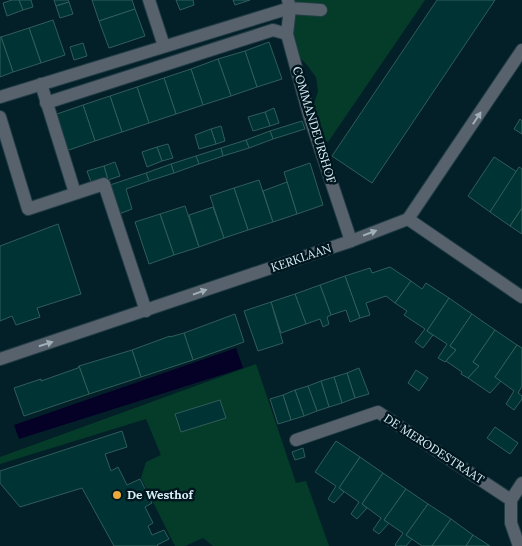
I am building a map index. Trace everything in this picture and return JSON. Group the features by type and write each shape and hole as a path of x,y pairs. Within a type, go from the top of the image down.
{"street":[{"path":"149,0 164,46"},
{"path":"0,97 241,23 289,4 321,10"},
{"name":"COMMANDEURSHOF","path":"289,4 287,34 309,115 351,241"},
{"path":"241,23 247,38"},
{"path":"46,103 273,30 287,34"},
{"path":"522,50 408,219 522,297"},
{"path":"143,53 149,70"},
{"path":"41,84 75,193"},
{"path":"0,117 28,209 104,184 146,311"},
{"name":"KERKLAAN","path":"0,359 351,241 408,219"},
{"name":"DE MERODESTRAAT","path":"296,440 378,412 511,500"},
{"path":"519,546 511,523 511,500 522,483"}],"green space":[{"path":"293,0 425,0 328,142 320,139 311,114 318,91 316,77 296,54 292,45"},
{"path":"256,364 296,483 306,481 329,546 213,546 203,538 185,546 175,546 141,478 146,462 161,455 146,419 0,464 0,457"}],"shaded area":[{"path":"236,348 243,368 19,439 14,425"}],"building":[{"path":"19,0 23,10 7,16 3,3"},
{"path":"19,0 31,0 33,7 23,10"},
{"path":"54,0 68,0 69,2 56,6"},
{"path":"92,0 132,0 135,9 99,21"},
{"path":"176,0 193,0 194,5 180,10"},
{"path":"233,0 250,0 235,5"},
{"path":"437,0 495,0 372,183 332,156"},
{"path":"69,2 73,14 60,18 56,6"},
{"path":"135,9 145,36 109,48 99,21"},
{"path":"53,20 65,55 41,63 29,28"},
{"path":"29,28 41,63 13,72 1,37"},
{"path":"0,37 13,72 0,77"},
{"path":"269,42 282,79 257,87 245,51"},
{"path":"83,43 87,56 74,60 70,47"},
{"path":"245,51 257,87 231,96 218,59"},
{"path":"218,59 231,96 203,105 191,69"},
{"path":"191,69 203,105 176,114 164,78"},
{"path":"164,78 176,114 149,123 137,87"},
{"path":"137,87 149,123 122,132 110,96"},
{"path":"110,96 122,132 95,141 83,105"},
{"path":"83,105 95,141 66,151 54,115"},
{"path":"274,108 279,123 270,126 265,112"},
{"path":"265,112 270,126 253,131 248,117"},
{"path":"520,119 522,121 522,134 514,129"},
{"path":"302,121 305,129 273,139 270,131"},
{"path":"221,126 225,141 216,144 211,129"},
{"path":"211,129 216,144 199,149 195,135"},
{"path":"270,131 273,139 249,148 246,140"},
{"path":"246,140 249,148 223,156 221,148"},
{"path":"168,144 173,158 162,161 157,147"},
{"path":"157,147 162,161 147,167 142,152"},
{"path":"221,148 223,156 199,164 196,156"},
{"path":"196,156 199,164 174,173 171,164"},
{"path":"494,157 517,172 490,212 468,196"},
{"path":"115,162 120,176 108,180 104,166"},
{"path":"310,163 323,205 297,214 284,172"},
{"path":"171,164 174,173 149,181 146,173"},
{"path":"104,166 108,180 92,185 87,171"},
{"path":"519,167 522,169 522,208 510,226 490,212"},
{"path":"146,173 149,181 126,189 132,209 119,214 110,185"},
{"path":"259,180 273,222 248,230 234,188"},
{"path":"287,182 297,214 273,222 263,191"},
{"path":"234,188 248,230 224,238 210,196"},
{"path":"185,206 199,247 174,255 160,214"},
{"path":"213,207 224,238 199,247 189,215"},
{"path":"522,208 522,234 510,226"},
{"path":"160,214 174,255 149,264 135,222"},
{"path":"58,224 81,294 37,308 40,317 16,325 12,316 0,321 0,246"},
{"path":"390,267 411,281 395,303 386,296 366,303 370,315 360,318 345,276 370,268 372,273"},
{"path":"345,276 360,318 350,322 346,310 331,315 320,285"},
{"path":"411,281 422,289 426,283 449,298 427,331 433,335 423,348 415,342 425,329 404,315 407,311 395,303"},
{"path":"320,285 331,315 327,317 329,324 323,327 320,319 306,324 295,294"},
{"path":"295,294 306,324 281,333 271,302"},
{"path":"449,298 472,314 450,346 456,350 445,362 438,358 447,344 427,331"},
{"path":"271,302 283,343 258,351 244,311"},
{"path":"235,314 244,342 193,360 184,333"},
{"path":"472,314 495,330 473,362 479,366 468,378 446,361 456,350 450,346"},
{"path":"495,330 517,345 495,377 501,381 490,393 468,378 479,366 473,362"},
{"path":"184,333 193,360 141,377 132,350"},
{"path":"517,345 522,348 522,386 518,393 522,396 522,399 514,410 506,404 514,391 495,377"},
{"path":"132,350 141,377 89,394 79,366"},
{"path":"79,366 89,394 24,416 14,388 41,379 41,381"},
{"path":"359,368 369,394 355,398 347,373"},
{"path":"416,370 428,378 419,391 408,383"},
{"path":"347,373 355,398 342,403 334,377"},
{"path":"334,377 342,403 329,407 321,381"},
{"path":"321,381 329,407 317,411 308,386"},
{"path":"308,386 317,411 304,416 295,390"},
{"path":"295,390 304,416 291,420 283,395"},
{"path":"283,395 291,420 278,424 270,399"},
{"path":"220,400 226,418 181,432 175,414"},
{"path":"495,427 518,443 510,454 487,438"},
{"name":"De Westhof","path":"122,431 127,447 105,454 111,471 118,467 127,485 140,479 152,503 145,507 153,523 148,526 152,535 164,530 169,539 158,546 114,546 82,488 20,507 0,483 0,471"},
{"path":"336,441 360,457 339,488 344,492 334,503 328,499 336,486 315,472"},
{"path":"303,448 305,457 295,460 292,452"},
{"path":"360,457 383,473 362,504 367,508 357,519 351,514 359,502 339,488"},
{"path":"383,473 406,489 384,520 389,523 379,534 373,530 381,518 362,504"},
{"path":"406,489 428,504 406,535 412,539 406,546 396,546 403,533 384,520"},
{"path":"428,504 451,519 432,546 422,546 406,535"},
{"path":"451,519 473,535 466,546 432,546"},
{"path":"473,535 490,546 466,546"}],"place":[{"name":"De Westhof","path":"117,495"}]}
